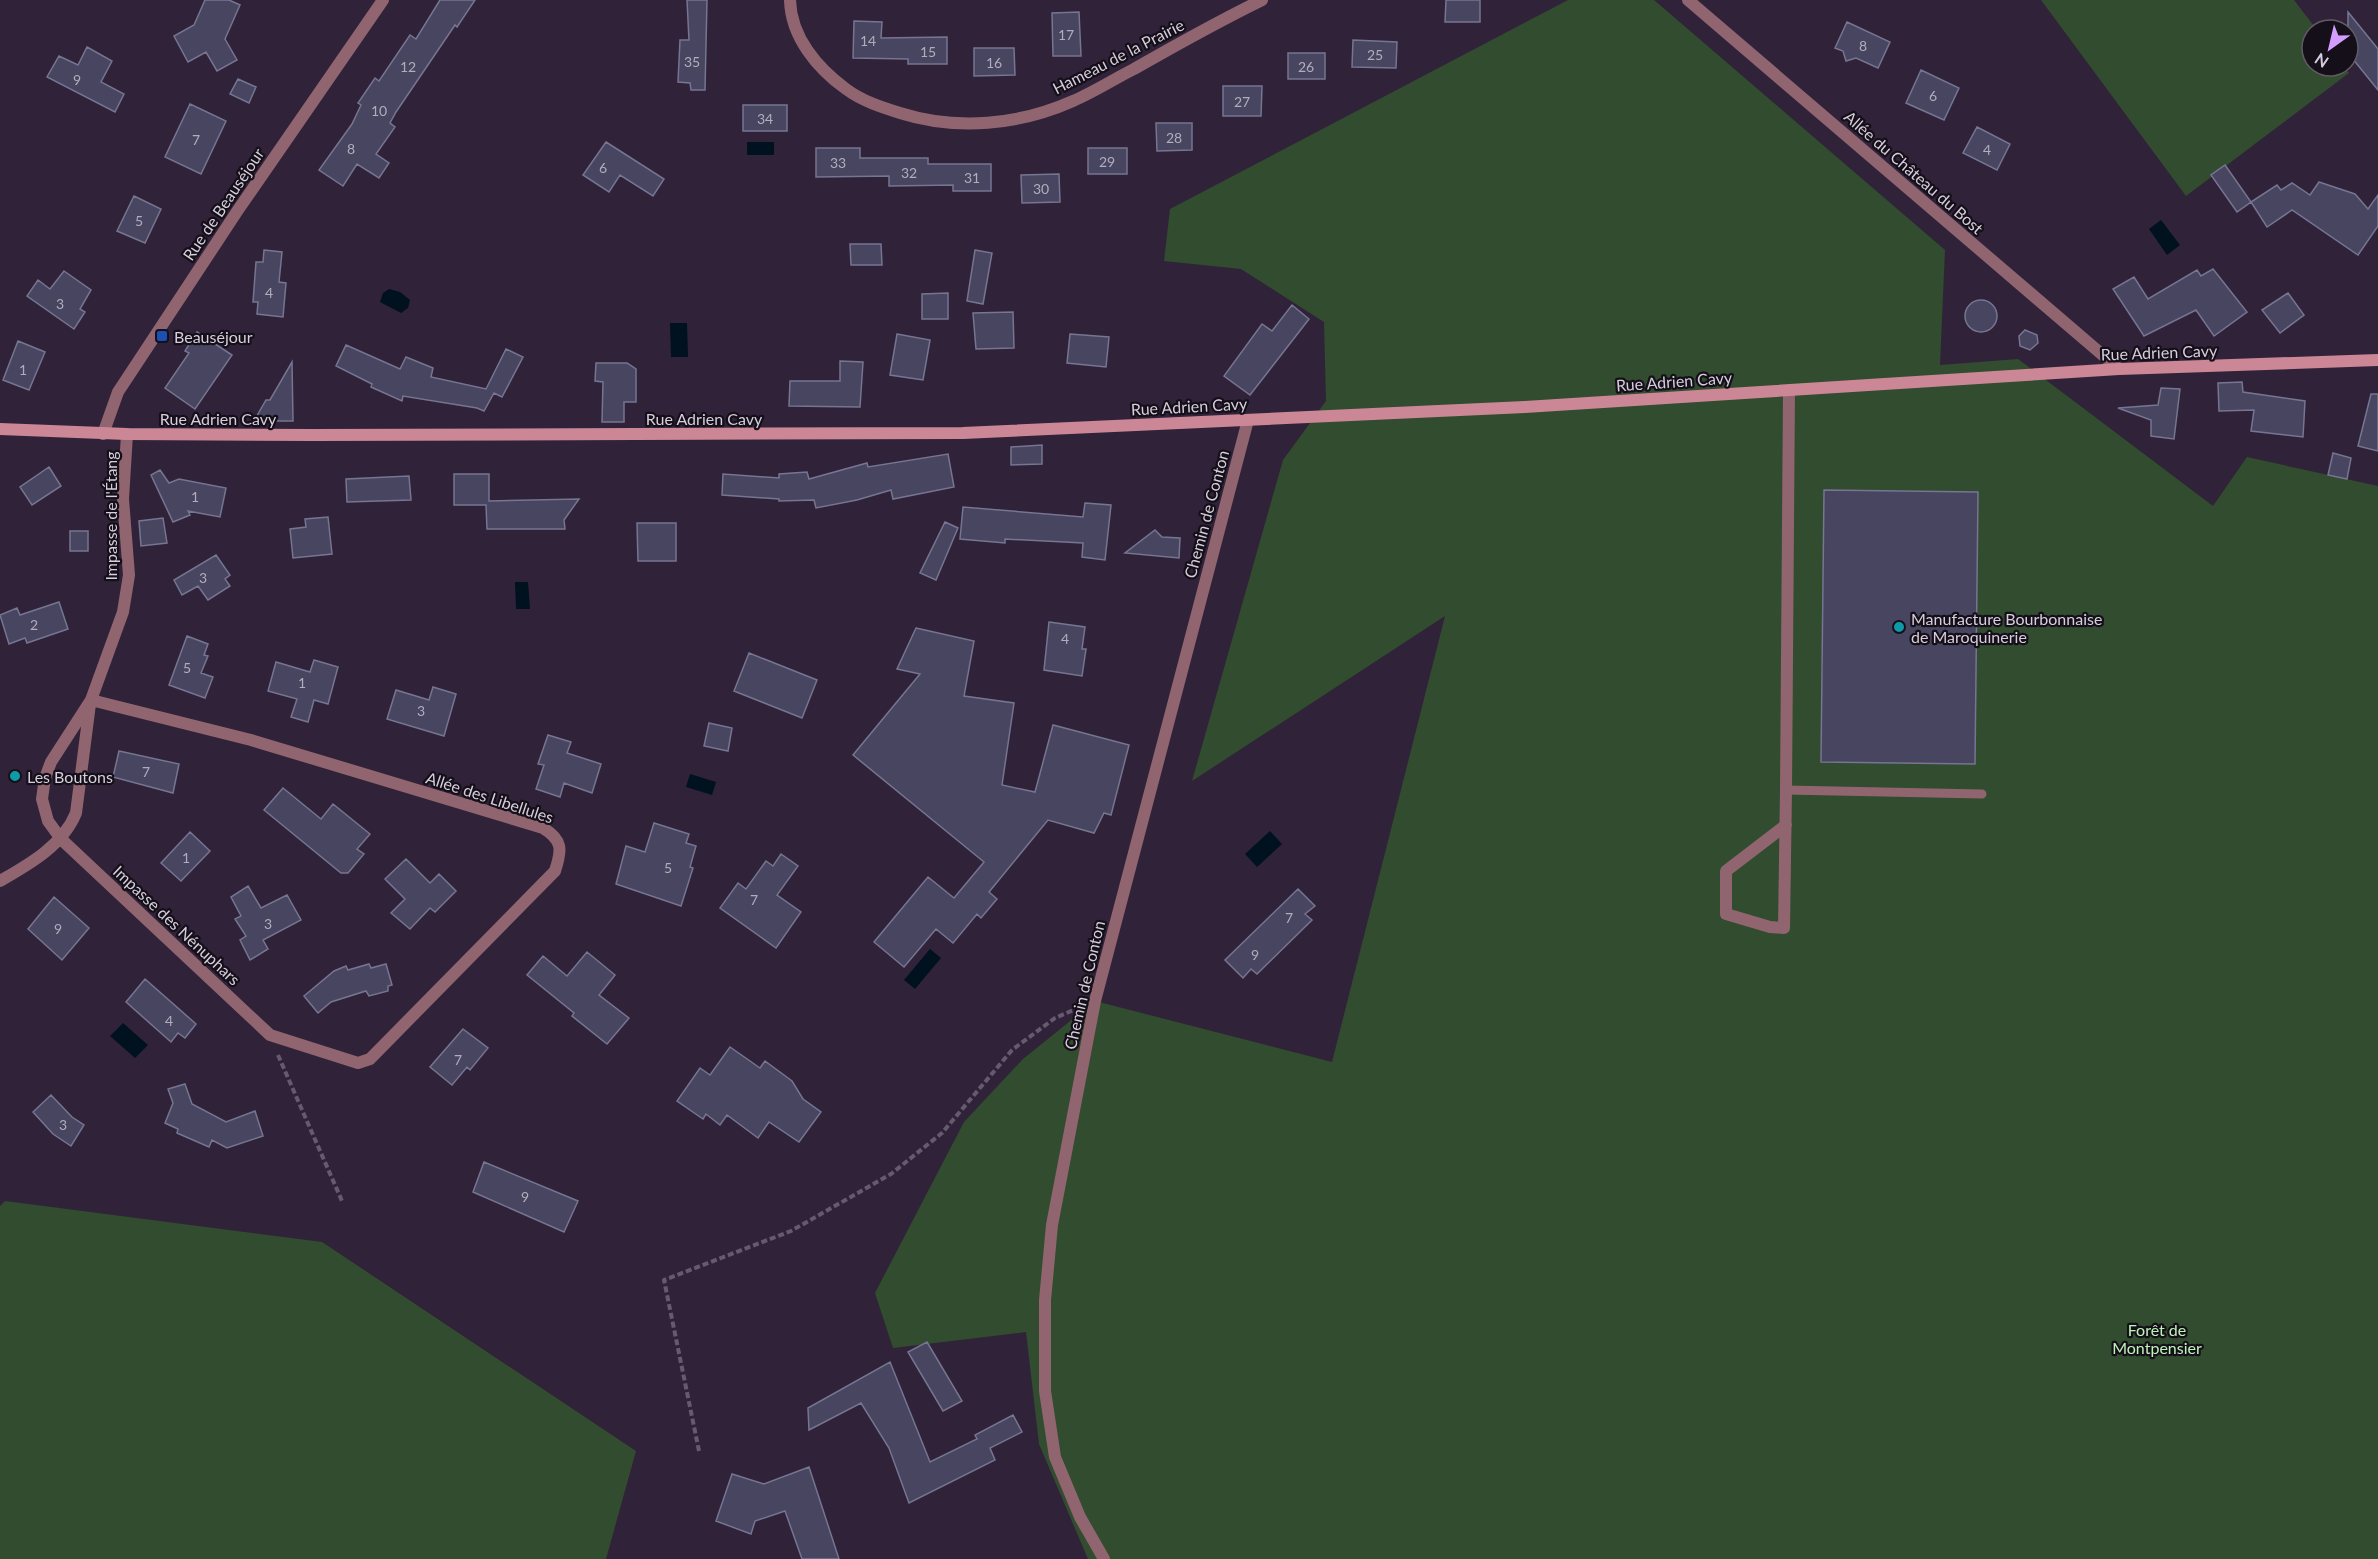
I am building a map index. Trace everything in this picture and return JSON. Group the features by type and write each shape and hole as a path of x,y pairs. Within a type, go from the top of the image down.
{"main road":[{"name":"Rue Adrien Cavy","path":"0,429 103,434 952,434 1525,407 2119,369 2378,360"}],"street":[{"name":"Rue de Beauséjour","path":"103,434 118,392 238,210 383,0"},
{"name":"Hameau de la Prairie","path":"790,0 790,11 798,34 813,60 832,79 855,95 882,107 913,117 954,124 989,123 1031,116 1074,101 1262,0"},
{"name":"Allée du Château du Bost","path":"1688,0 2119,369"},
{"path":"1785,825 1726,871 1726,914 1770,927 1784,928 1786,790 1789,391"},
{"name":"Chemin de Conton","path":"1104,1559 1080,1517 1055,1457 1045,1391 1044,1300 1052,1225 1095,1001 1248,420"},
{"name":"Impasse de l'Étang","path":"0,881 61,839 70,828 76,813 91,700 123,612 129,575 123,499 127,434"},
{"name":"Impasse de l'Étang","path":"61,839 48,821 42,799 45,778 51,762 91,700"},
{"name":"Allée des Libellules","path":"91,700 251,740 543,828 555,836 561,853 555,871 370,1059 358,1063 270,1035"},
{"name":"Impasse des Nénuphars","path":"61,839 270,1035"}],"lane":[{"path":"1786,790 1982,794"}],"path":[{"path":"699,1450 664,1280 791,1231 891,1174 942,1133 1012,1050 1055,1018 1095,1001"},
{"path":"270,1035 342,1201"}],"green space":[{"name":"Forêt de Montpensier","path":"1568,0 1654,0 1945,250 1940,365 2018,359 2213,506 2247,457 2378,486 2378,1559 1088,1559 1039,1444 1026,1332 893,1348 875,1293 964,1122 1023,1059 1095,1001 1332,1062 1445,616 1192,781 1283,460 1326,401 1324,322 1241,269 1164,261 1170,209"},
{"path":"2041,0 2294,0 2308,18 2300,18 2300,78 2342,78 2186,196"},
{"path":"5,1201 322,1242 636,1451 606,1559 0,1559 0,1206"}],"water":[{"path":"747,142 774,142 774,155 747,155"},
{"path":"2161,220 2180,245 2167,255 2149,229"},
{"path":"389,289 400,292 410,300 408,308 401,313 380,302 383,293"},
{"path":"670,323 687,323 688,357 671,357"},
{"path":"515,582 528,582 530,609 516,609"},
{"path":"690,774 716,782 712,795 686,787"},
{"path":"1270,831 1282,844 1257,867 1245,854"},
{"path":"930,949 941,958 915,989 904,980"},
{"path":"123,1023 148,1045 135,1058 110,1036"}],"building":[{"path":"205,0 229,0 240,5 225,39 237,60 217,71 206,52 188,62 174,36 194,25"},
{"path":"440,0 475,0 457,27 455,25 390,123 395,127 376,154 389,163 379,178 357,164 343,186 319,170 352,124 361,105 358,103 375,78 379,81 410,35 416,39"},
{"path":"687,0 707,0 705,90 691,90 690,83 678,82 680,40 689,40"},
{"path":"1446,0 1480,0 1480,22 1445,22"},
{"path":"1079,12 1081,56 1053,56 1052,13"},
{"path":"854,21 882,22 881,38 947,37 947,64 908,64 908,59 853,58"},
{"path":"1847,22 1890,42 1878,68 1856,58 1846,61 1843,51 1835,48"},
{"path":"2360,27 2378,49 2378,90 2360,68"},
{"path":"1353,40 1397,42 1396,68 1352,67"},
{"path":"87,47 112,61 101,82 124,94 115,112 47,77 59,56 78,65"},
{"path":"974,48 1014,48 1015,75 974,76"},
{"path":"1288,53 1325,53 1325,79 1288,79"},
{"path":"1921,70 1959,88 1944,120 1906,103"},
{"path":"238,79 256,87 249,103 230,94"},
{"path":"1223,86 1262,86 1261,116 1223,116"},
{"path":"190,104 226,121 201,174 165,157"},
{"path":"743,105 787,105 787,131 743,131"},
{"path":"1156,123 1192,123 1192,150 1157,151"},
{"path":"1977,127 2010,144 1997,170 1963,153"},
{"path":"606,142 664,179 653,196 620,175 609,192 583,175"},
{"path":"816,148 860,148 860,158 928,158 928,164 991,164 991,191 953,191 953,185 889,186 889,176 816,177"},
{"path":"1088,148 1127,148 1127,174 1088,174"},
{"path":"2225,165 2251,202 2237,212 2211,175"},
{"path":"1059,174 1060,202 1022,203 1021,175"},
{"path":"2319,182 2355,194 2368,209 2378,195 2378,226 2358,255 2292,210 2267,227 2251,202 2277,185 2281,190 2292,183 2310,195"},
{"path":"134,196 161,209 145,243 117,231"},
{"path":"850,244 881,244 882,265 851,265"},
{"path":"264,250 282,252 279,282 286,283 283,317 257,314 258,302 253,302 256,262 263,262"},
{"path":"975,250 992,253 983,304 967,301"},
{"path":"2213,269 2247,312 2214,336 2196,310 2144,336 2113,289 2134,277 2148,299 2197,270 2201,276"},
{"path":"64,271 91,290 80,309 85,312 74,329 27,296 38,280 50,289"},
{"path":"948,293 948,319 922,319 922,294"},
{"path":"2288,293 2304,315 2280,333 2262,310"},
{"path":"1981,300 1992,305 1997,316 1992,327 1981,332 1970,327 1965,316 1970,305"},
{"path":"1292,305 1309,319 1250,395 1224,376 1262,324 1272,331"},
{"path":"1013,312 1014,348 976,349 973,313"},
{"path":"2025,330 2037,335 2038,343 2030,350 2020,346 2019,336"},
{"path":"197,332 232,355 195,409 165,388 189,353 185,351"},
{"path":"897,334 930,340 923,380 890,375"},
{"path":"1070,334 1109,337 1106,367 1067,363"},
{"path":"18,341 45,352 29,390 3,380"},
{"path":"346,345 400,369 406,357 433,368 431,377 486,389 506,349 523,357 502,397 494,393 484,411 403,396 402,401 371,387 372,384 336,366"},
{"path":"840,361 863,362 860,407 789,406 790,381 840,381"},
{"path":"292,362 293,421 254,421 266,400 270,400"},
{"path":"596,363 627,363 636,369 636,402 624,402 624,422 602,422 603,382 595,381"},
{"path":"2242,382 2243,392 2305,401 2303,437 2251,431 2254,410 2219,411 2218,383"},
{"path":"2161,388 2180,389 2174,439 2151,436 2151,420 2118,408 2158,405"},
{"path":"2371,394 2378,394 2378,451 2358,446"},
{"path":"1042,445 1042,464 1011,465 1011,447"},
{"path":"2333,453 2351,458 2347,479 2328,475"},
{"path":"948,454 954,487 893,499 891,490 816,508 814,500 779,501 779,499 722,495 723,474 779,478 779,474 807,472 809,479 867,463 868,467"},
{"path":"49,467 61,486 32,505 20,487"},
{"path":"160,470 169,483 179,479 226,488 220,517 188,511 190,515 173,522 151,475"},
{"path":"454,474 489,474 489,501 579,499 564,520 565,529 487,529 486,505 454,505"},
{"path":"409,476 411,500 347,502 346,479"},
{"name":"Manufacture Bourbonnaise de Maroquinerie","path":"1824,490 1978,492 1975,764 1821,762"},
{"path":"1085,503 1111,505 1105,560 1082,557 1083,543 1005,539 1005,543 960,539 963,507 1083,517"},
{"path":"328,517 332,554 293,558 290,529 306,527 305,519"},
{"path":"163,518 167,543 141,546 139,521"},
{"path":"945,522 958,528 936,580 920,573"},
{"path":"637,523 676,523 676,561 638,561"},
{"path":"1155,530 1162,537 1180,538 1179,558 1125,553"},
{"path":"70,531 88,531 88,551 70,551"},
{"path":"216,555 230,575 225,579 230,586 208,600 198,586 182,595 174,580"},
{"path":"59,602 68,629 27,643 25,638 9,644 0,615 17,608 20,615"},
{"path":"1049,622 1085,627 1082,649 1086,649 1082,676 1044,670"},
{"path":"916,628 974,641 964,696 1014,703 1002,785 1035,792 1053,725 1129,745 1111,815 1104,813 1094,833 1048,820 989,892 997,899 981,918 977,914 953,943 936,929 904,967 874,942 928,877 954,898 984,862 853,755 920,674 897,669"},
{"path":"187,636 208,644 204,655 208,656 201,673 213,677 205,698 169,685"},
{"path":"749,653 817,680 802,718 734,691"},
{"path":"314,660 338,667 328,704 314,700 308,722 291,717 297,699 268,691 276,662 310,672"},
{"path":"433,687 456,694 444,736 387,719 396,690 429,700"},
{"path":"709,723 732,728 728,751 704,746"},
{"path":"548,735 571,742 567,753 601,764 592,793 564,783 560,797 536,789 544,765 538,764"},
{"path":"119,751 179,764 173,793 113,777"},
{"path":"283,788 321,819 333,804 370,834 357,849 364,854 348,873 341,873 264,810"},
{"path":"654,823 689,834 686,843 696,846 690,867 693,868 681,906 616,884 626,846 645,852"},
{"path":"190,832 210,851 181,881 161,863"},
{"path":"781,854 798,866 777,895 801,912 776,948 720,908 738,883 746,889 766,861 773,866"},
{"path":"406,859 430,883 439,874 456,891 435,912 430,908 410,929 391,913 405,899 385,879"},
{"path":"248,886 261,908 287,895 301,920 263,940 268,949 250,960 240,940 246,936 235,919 241,916 231,897"},
{"path":"1298,889 1315,906 1305,914 1312,920 1257,974 1251,969 1243,978 1225,960"},
{"path":"54,897 89,928 62,960 28,929"},
{"path":"587,952 615,975 599,995 629,1018 607,1044 572,1016 574,1013 527,975 543,956 567,976"},
{"path":"369,964 371,968 386,964 392,985 388,986 388,991 369,996 366,991 331,1002 318,1013 304,996 334,971 346,966 348,970"},
{"path":"145,979 196,1024 185,1038 178,1033 171,1042 126,1002"},
{"path":"463,1029 488,1048 470,1070 467,1067 452,1085 430,1067"},
{"path":"730,1047 760,1068 765,1061 792,1081 803,1099 821,1112 799,1142 769,1122 758,1138 727,1115 720,1125 706,1114 703,1119 677,1101 700,1068 710,1075"},
{"path":"185,1084 192,1104 226,1122 255,1111 263,1136 227,1148 212,1140 209,1147 177,1133 178,1129 165,1123 173,1103 168,1089"},
{"path":"51,1095 72,1117 84,1125 71,1146 53,1134 33,1112"},
{"path":"484,1162 578,1201 564,1232 473,1192"},
{"path":"927,1342 962,1401 943,1411 908,1352"},
{"path":"890,1362 930,1462 977,1439 975,1435 1013,1415 1022,1432 990,1448 995,1460 909,1503 889,1448 861,1403 809,1430 808,1408"},
{"path":"809,1467 839,1559 802,1559 785,1511 755,1521 751,1534 716,1521 732,1474 764,1484"}],"place":[{"name":"Beauséjour","path":"162,336"},
{"name":"Manufacture Bourbonnaise de Maroquinerie","path":"1899,627"},
{"name":"Les Boutons","path":"15,776"}]}
